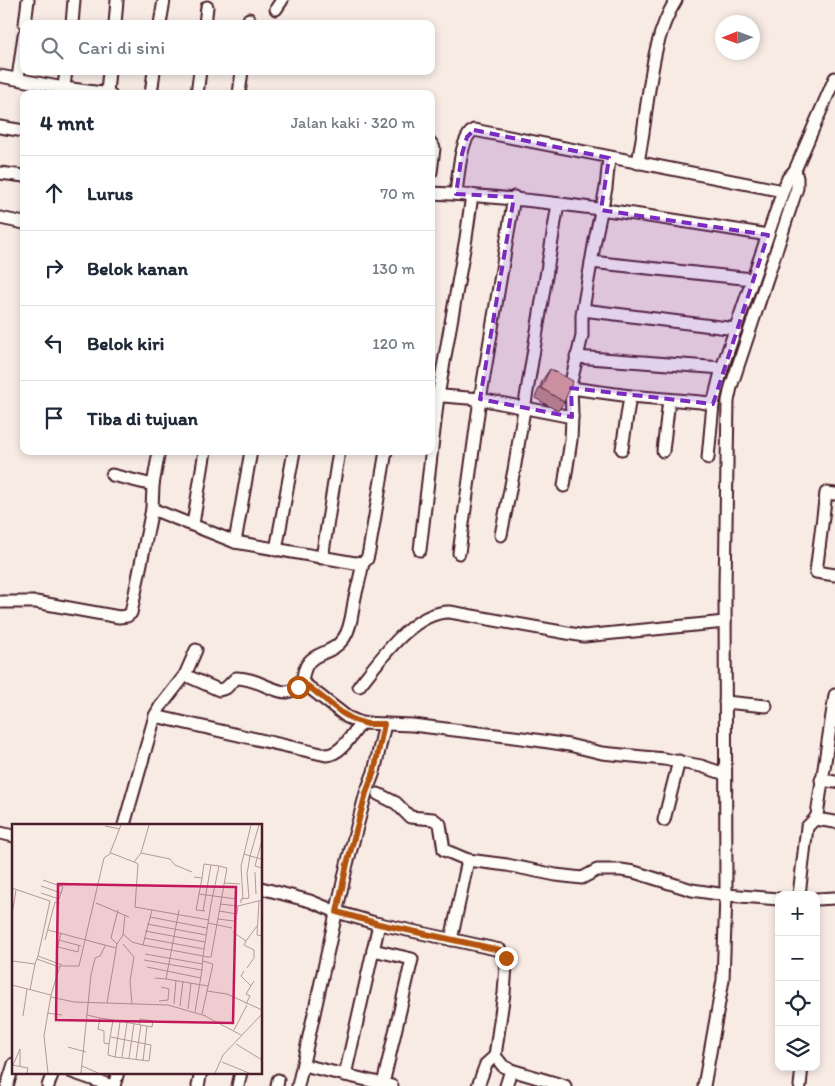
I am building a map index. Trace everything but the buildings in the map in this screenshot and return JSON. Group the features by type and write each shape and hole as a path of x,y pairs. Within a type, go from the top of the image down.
{"street":[{"path":"26,20 28,0"},
{"path":"72,20 74,0"},
{"path":"115,20 116,0"},
{"path":"161,20 164,0"},
{"path":"638,163 649,79 656,44 664,22 676,0"},
{"path":"205,20 206,7"},
{"path":"18,78 20,64"},
{"path":"63,90 65,75"},
{"path":"108,90 109,75"},
{"path":"152,90 153,75"},
{"path":"198,90 199,75"},
{"path":"240,90 241,75"},
{"path":"0,76 18,78 60,90"},
{"path":"708,458 719,400 722,368 788,178 795,170 835,78"},
{"path":"0,127 20,130"},
{"path":"456,194 462,154 467,137 474,130 783,191"},
{"path":"564,486 571,440 571,388 582,331 583,310 591,262 606,188 609,158"},
{"path":"571,388 669,400 719,400 731,387 797,188 795,170"},
{"path":"0,173 20,176"},
{"path":"435,192 514,197 768,235"},
{"path":"472,195 466,238 435,396 480,399 572,418"},
{"path":"459,553 480,399 514,197"},
{"path":"501,535 558,204"},
{"path":"0,218 20,222"},
{"path":"591,262 752,279"},
{"path":"583,310 736,329"},
{"path":"576,357 722,368"},
{"path":"622,449 630,396"},
{"path":"663,451 669,400"},
{"path":"704,1086 723,980 726,895 727,491 719,400"},
{"path":"0,602 36,602 119,617 127,616 131,613 152,508 153,485 158,455"},
{"path":"193,524 204,455"},
{"path":"235,542 249,455"},
{"path":"276,550 293,455"},
{"path":"322,558 338,455"},
{"path":"152,508 235,542 322,558 356,563 363,562 367,559 369,551 385,455"},
{"path":"420,550 429,455"},
{"path":"112,475 153,485"},
{"path":"835,494 826,493 816,572 835,575"},
{"path":"302,684 306,664 314,657 331,649 344,637 349,627 363,562"},
{"path":"359,686 394,643 437,613 450,612 584,636 726,622"},
{"path":"124,824 155,716 184,675 196,650"},
{"path":"184,675 219,690 226,688 236,678 254,680 284,691 293,690 302,684"},
{"path":"302,684 308,686 347,717 361,723 412,725 514,737 602,752 679,761 725,774"},
{"path":"799,891 807,827 815,819 831,737 835,695"},
{"path":"725,702 766,706"},
{"path":"155,716 326,756 339,750 361,723"},
{"path":"298,1086 347,864 366,793 374,772 384,724"},
{"path":"664,820 679,761"},
{"path":"822,780 835,782"},
{"path":"378,794 396,803 410,817 437,821 440,824 444,850 468,860 582,878 597,870 621,870 681,887 726,895 775,899"},
{"path":"815,819 835,822"},
{"path":"451,940 468,860"},
{"path":"262,888 310,901 337,912 379,924 500,950 506,958 504,993 495,1056 486,1064 478,1086"},
{"path":"820,898 835,898"},
{"path":"345,1075 379,924"},
{"path":"302,1065 388,1085 412,959 373,950"},
{"path":"495,1056 503,1066 511,1070 565,1086"},
{"path":"7,1086 12,1070"},
{"path":"506,1086 511,1070"},
{"path":"800,1086 802,1071"},
{"path":"48,1086 52,1074"},
{"path":"75,1074 91,1083 113,1086 117,1074"}],"highlighted area":[{"path":"474,130 609,158 601,210 768,235 713,404 571,388 572,417 480,399 514,197 456,194 462,154 467,137"}],"route":[{"path":"298,687 302,684 308,686 347,717 361,723 384,724 374,772 366,793 347,864 337,912 379,924 500,950 506,958"}]}
